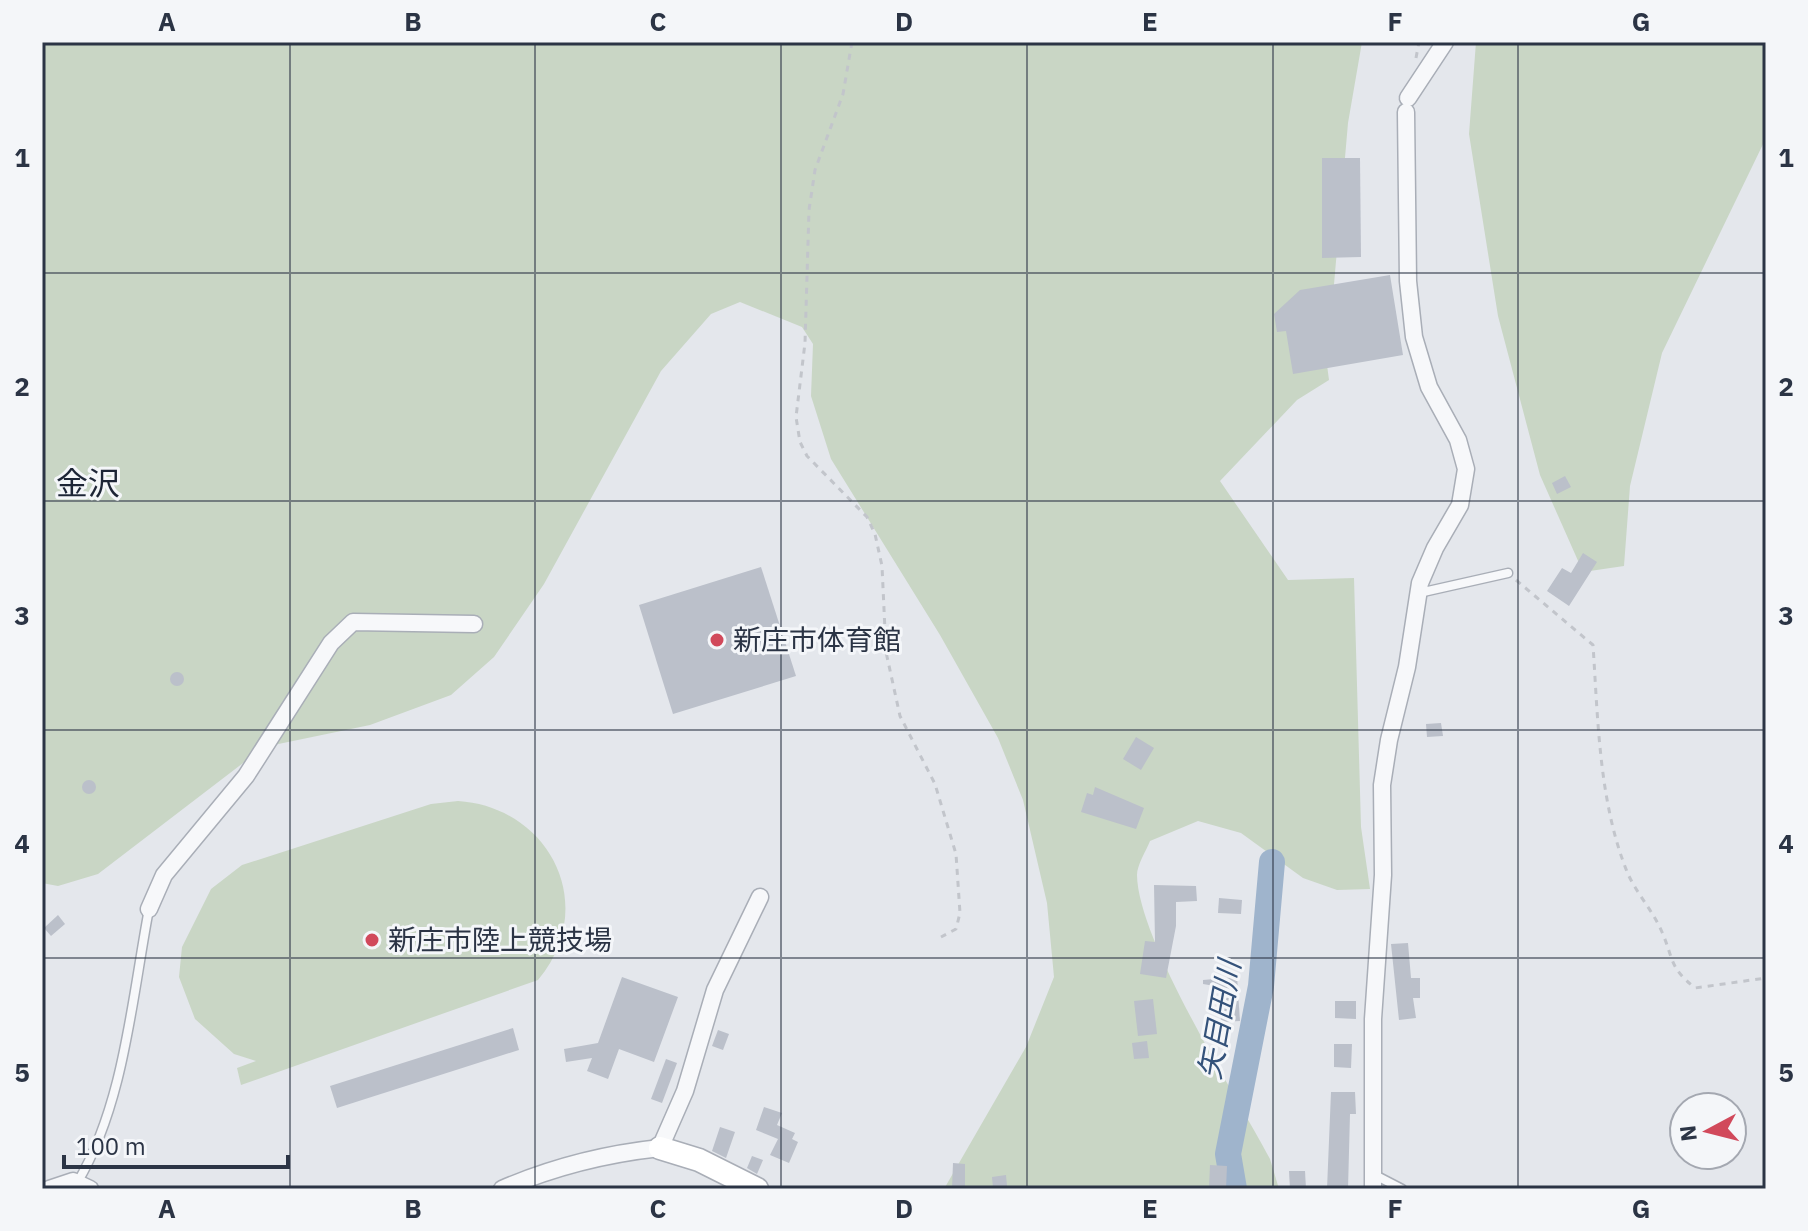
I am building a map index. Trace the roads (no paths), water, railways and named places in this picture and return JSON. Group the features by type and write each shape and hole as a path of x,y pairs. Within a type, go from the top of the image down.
{"street":[{"path":"1373,1182 1373,1019 1383,875 1382,785 1407,667 1418,593 1435,548 1460,505 1466,469 1458,440 1429,387 1414,337 1408,281 1407,105 1445,42"},
{"path":"149,909 164,875 246,776 331,643 353,622 474,624"},
{"path":"660,1148 685,1091 715,990 760,897"},
{"path":"502,1189 541,1172 612,1153 660,1148 699,1160 757,1189"},
{"path":"49,1189 84,1186"}],"lane":[{"path":"1418,593 1508,573"},
{"path":"84,1186 114,1092 149,909"},
{"path":"1373,1182 1402,1189"}],"waterway":[{"name":"矢目田川","path":"1234,1189 1228,1154 1261,986 1272,862"}],"place":[{"name":"新庄市体育館","path":"717,640"},
{"name":"新庄市陸上競技場","path":"372,940"}],"district":[{"name":"金沢","path":"88,484"}]}
